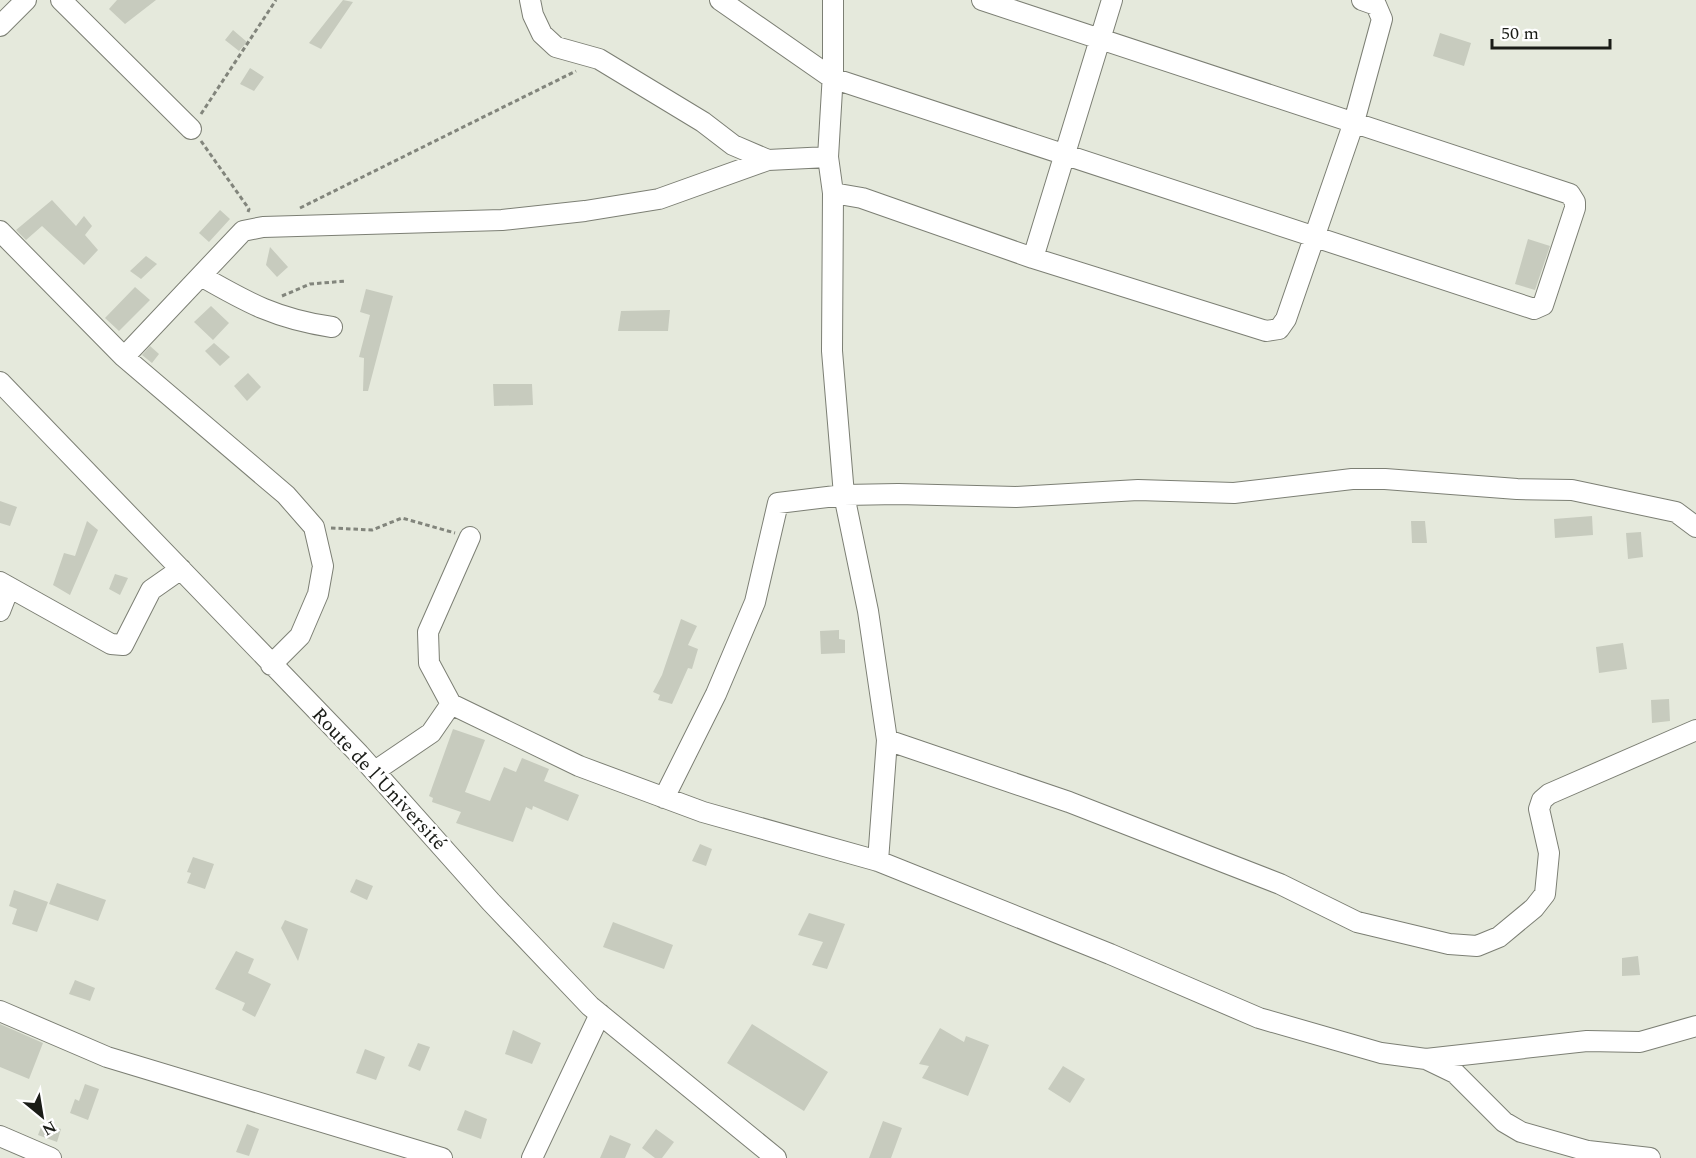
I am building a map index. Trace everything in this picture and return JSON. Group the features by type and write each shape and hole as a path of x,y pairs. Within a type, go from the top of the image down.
{"street":[{"path":"0,27 26,0"},
{"path":"61,0 191,129"},
{"path":"530,0 533,15 542,34 556,47 599,59 703,122 733,145 768,160"},
{"path":"720,0 832,78 1534,309 1543,305 1575,208 1575,202 1570,194 982,0"},
{"path":"833,0 828,157 833,193 832,351 844,495 868,611 887,740 878,861"},
{"path":"1033,258 1112,0"},
{"path":"833,193 862,198 1033,258 1266,331 1279,329 1286,319 1316,237 1354,122 1382,19 1376,5 1362,0"},
{"path":"124,357 243,231 263,227 502,220 585,212 659,200 768,160 828,157"},
{"path":"0,231 124,357 286,495 314,527 323,566 318,594 300,636 271,665"},
{"path":"201,276 256,308 296,322 332,327"},
{"name":"Route de l'Université","path":"0,382 375,771 491,902 600,1014 776,1158"},
{"path":"664,798 716,694 755,602 778,503 844,495 898,494 1016,498 1138,490 1234,493 1352,479 1385,479 1517,489 1572,490 1676,512 1696,527"},
{"path":"470,537 428,632 429,663 451,704 579,766 703,812 878,861 1110,954 1259,1018 1381,1053 1426,1059 1587,1041 1640,1042 1696,1026"},
{"path":"0,611 5,585 111,644 123,645 151,590 181,569"},
{"path":"375,771 431,733 451,704"},
{"path":"887,740 1080,806 1280,884 1357,922 1449,944 1477,946 1499,937 1534,908 1545,894 1549,854 1539,809 1542,800 1549,794 1696,730"},
{"path":"0,1011 107,1057 442,1158"},
{"path":"532,1158 600,1014"},
{"path":"1426,1059 1455,1073 1504,1122 1521,1132 1588,1151 1650,1158"},
{"path":"0,1136 51,1158"}],"path":[{"path":"243,231 249,209 191,129 276,0"},
{"path":"295,211 599,59"},
{"path":"256,308 310,284 346,281"},
{"path":"314,527 372,530 402,518 470,537"}],"building":[{"path":"117,0 156,0 125,24 109,9"},
{"path":"343,0 353,2 321,49 309,43"},
{"path":"233,30 247,42 239,51 225,40"},
{"path":"1440,33 1471,43 1464,66 1433,56"},
{"path":"250,68 264,77 254,91 240,84"},
{"path":"52,200 76,226 84,216 92,226 85,235 98,250 84,265 42,226 26,240 16,230"},
{"path":"220,210 230,219 209,242 199,233"},
{"path":"1528,239 1550,246 1535,290 1515,284"},
{"path":"270,247 288,267 277,277 266,265"},
{"path":"146,256 157,264 141,279 130,271"},
{"path":"135,287 150,300 119,331 105,318"},
{"path":"366,289 393,296 368,391 363,391 364,358 359,357 370,315 360,312"},
{"path":"211,306 229,323 213,340 194,322"},
{"path":"670,310 668,331 618,331 621,311"},
{"path":"214,343 230,357 220,366 205,351"},
{"path":"150,346 159,354 152,363 142,355"},
{"path":"248,373 261,387 247,401 234,386"},
{"path":"493,384 532,384 533,405 494,406"},
{"path":"0,501 17,507 10,526 0,523"},
{"path":"1592,516 1593,535 1555,538 1554,519"},
{"path":"87,521 98,530 70,595 53,585 64,553 75,556"},
{"path":"1411,521 1425,521 1427,543 1412,543"},
{"path":"1641,532 1643,557 1628,559 1626,533"},
{"path":"115,574 128,578 120,595 109,589"},
{"path":"681,619 697,626 688,645 698,649 692,669 688,668 672,704 658,700 660,695 653,692 662,675"},
{"path":"839,630 839,639 845,640 845,653 821,654 820,631"},
{"path":"1623,643 1627,669 1599,673 1596,647"},
{"path":"1669,699 1670,721 1652,723 1651,700"},
{"path":"453,729 485,740 465,792 490,801 504,767 516,772 522,758 549,769 544,781 579,795 568,821 533,806 532,810 526,807 513,842 456,823 461,812 432,802 433,798 429,796"},
{"path":"700,844 712,849 706,866 692,861"},
{"path":"193,857 214,864 205,889 187,883 191,873 187,872"},
{"path":"356,879 373,886 367,900 350,892"},
{"path":"57,883 106,900 98,921 49,904"},
{"path":"14,890 48,902 37,932 12,924 17,909 9,906"},
{"path":"809,913 845,924 827,969 812,965 823,942 798,935"},
{"path":"285,920 308,929 298,961 281,928"},
{"path":"613,922 673,945 664,969 603,947"},
{"path":"236,951 254,959 248,973 271,984 255,1017 242,1010 245,1003 215,989"},
{"path":"1638,956 1640,975 1622,976 1622,958"},
{"path":"75,980 95,988 90,1001 69,994"},
{"path":"0,1024 43,1043 29,1079 0,1067"},
{"path":"752,1024 828,1072 804,1111 727,1063"},
{"path":"940,1028 964,1042 966,1036 989,1045 968,1096 922,1078 929,1066 919,1064"},
{"path":"513,1030 541,1043 532,1064 505,1054"},
{"path":"418,1043 430,1047 420,1071 408,1066"},
{"path":"365,1049 385,1057 376,1080 356,1073"},
{"path":"1063,1066 1085,1079 1070,1103 1048,1089"},
{"path":"85,1084 99,1089 88,1120 70,1113 75,1099 79,1101"},
{"path":"465,1110 487,1119 481,1139 457,1130"},
{"path":"883,1121 902,1128 891,1158 869,1158"},
{"path":"43,1122 61,1129 57,1142 38,1135"},
{"path":"247,1124 259,1129 249,1156 236,1152"},
{"path":"656,1129 674,1142 662,1158 655,1158 642,1148"},
{"path":"610,1135 631,1144 625,1158 600,1158"}]}
